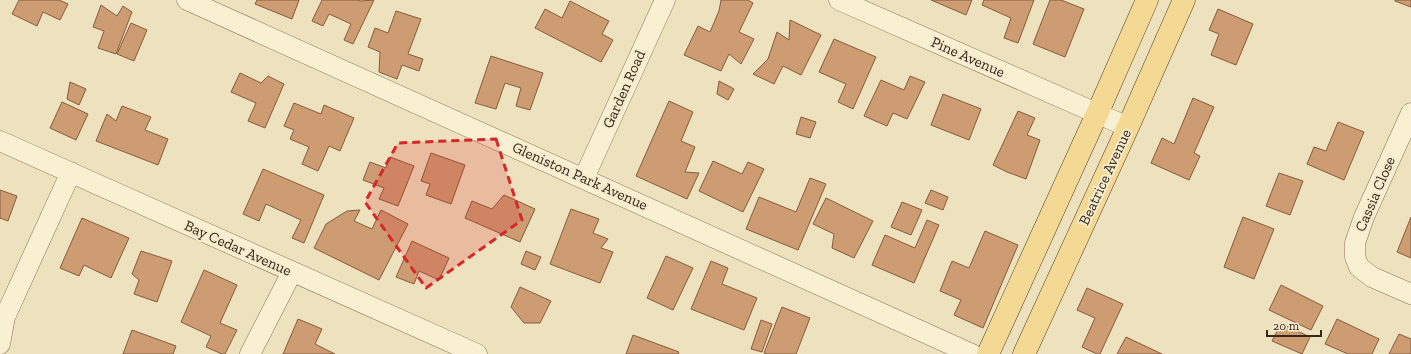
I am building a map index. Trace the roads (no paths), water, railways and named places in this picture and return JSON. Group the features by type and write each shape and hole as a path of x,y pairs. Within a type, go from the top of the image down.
{"main road":[{"path":"988,354 1147,0"},
{"name":"Beatrice Avenue","path":"1024,354 1128,127 1184,0"}],"street":[{"name":"Gleniston Park Avenue","path":"187,0 972,354"},
{"name":"Garden Road","path":"584,178 664,0"},
{"name":"Pine Avenue","path":"839,0 1128,127"},
{"name":"Cassia Close","path":"1411,113 1364,216 1355,243 1355,256 1359,267 1372,277 1411,294"},
{"name":"Bay Cedar Avenue","path":"0,141 477,354"},
{"path":"0,344 5,317 71,172"},
{"path":"250,354 292,272"}]}
